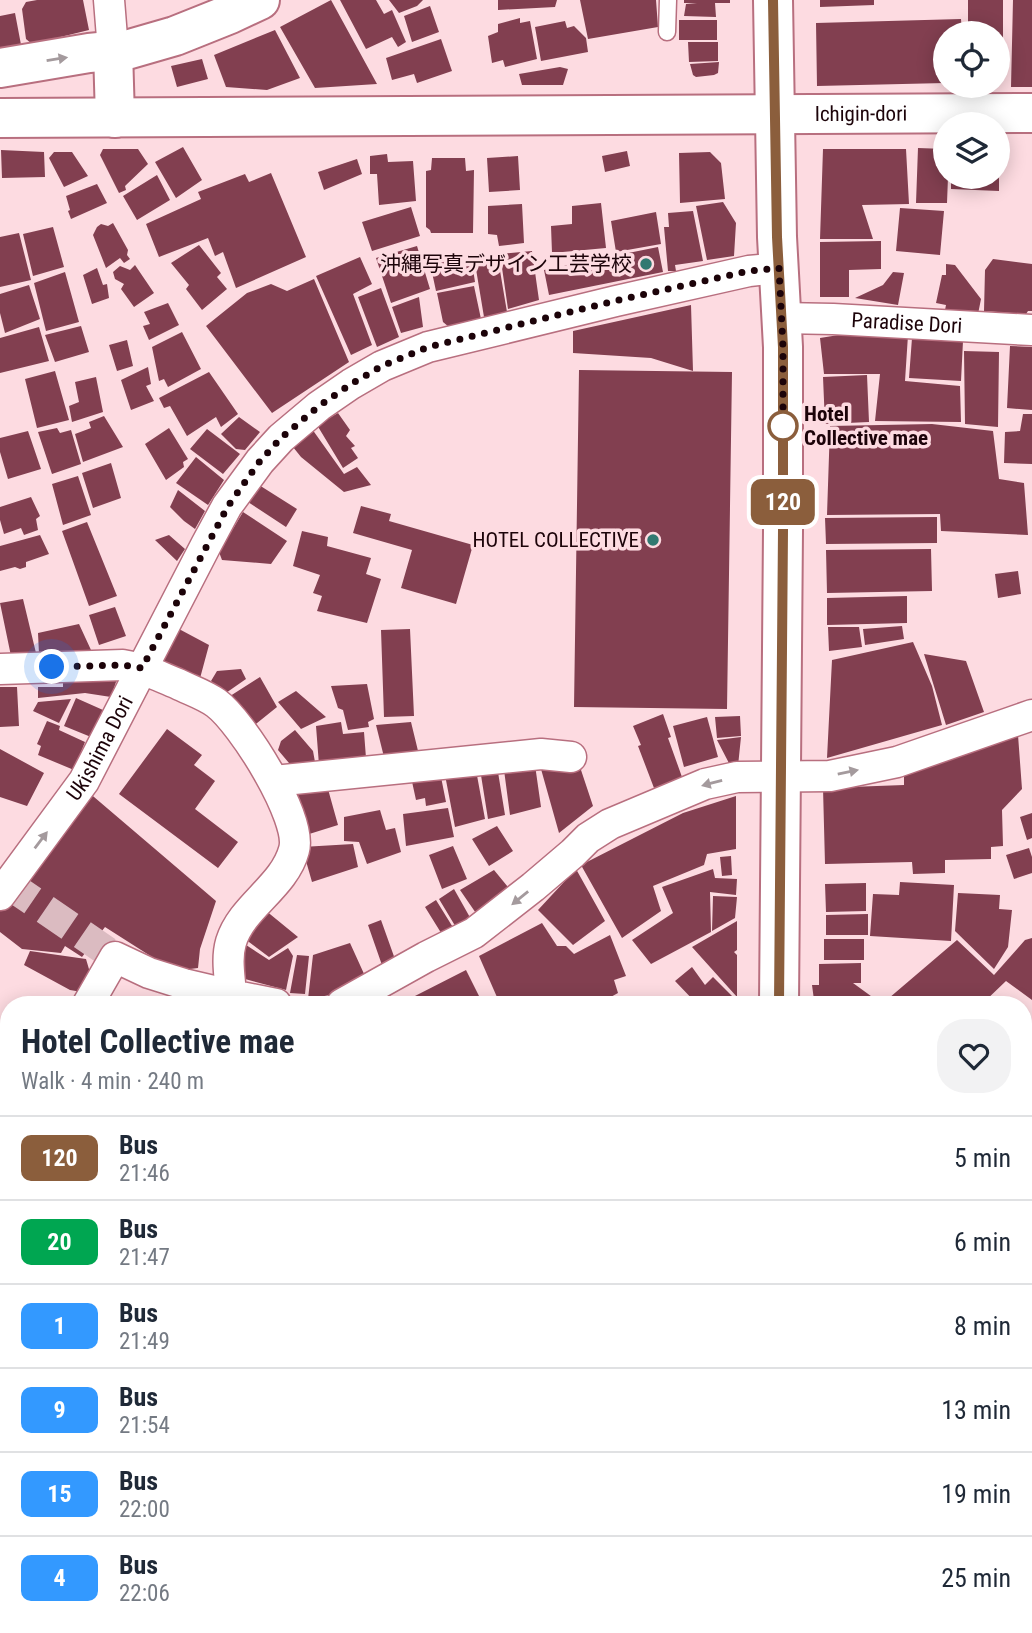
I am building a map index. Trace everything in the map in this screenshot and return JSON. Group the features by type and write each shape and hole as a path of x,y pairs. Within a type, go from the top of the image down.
{"street":[{"path":"109,0 115,118"},
{"path":"0,68 130,49 175,36 260,0"},
{"path":"773,0 781,318 783,543 779,996"},
{"name":"Ichigin-dori","path":"0,118 1032,113"},
{"name":"Ukishima Dori","path":"0,895 84,781 228,506 260,461 281,438 319,406 382,366 428,347 615,301 736,274 779,268"},
{"name":"Paradise Dori","path":"781,318 832,318 1032,330"},
{"path":"0,669 123,665 142,668 217,704 239,729 274,781 291,823 295,849 285,869 237,925 230,944 228,966 231,995"},
{"path":"356,996 474,933 533,887 588,838 610,824 705,784 737,776 830,776 897,762 1032,715"},
{"path":"274,781 541,754 571,757"},
{"path":"93,996 115,957 149,973 236,996"}],"lane":[{"path":"667,0 667,32"}],"building":[{"path":"83,0 89,30 32,44 26,39 22,9 26,2"},
{"path":"331,0 377,84 315,88 280,27"},
{"path":"340,0 376,0 384,14 392,10 406,42 398,47 392,37 366,49"},
{"path":"389,0 423,0 417,6 399,13"},
{"path":"498,0 557,0 555,7 498,10"},
{"path":"580,0 656,0 658,27 588,39"},
{"path":"684,0 730,0 730,3 715,3 716,17 684,16 686,4 697,3 684,3"},
{"path":"820,0 874,0 874,5 820,7"},
{"path":"968,0 1003,0 1003,21 968,21"},
{"path":"1013,0 1032,0 1032,87 1011,87"},
{"path":"430,6 439,32 412,42 404,16"},
{"path":"15,13 22,50 0,54 0,16"},
{"path":"520,18 520,23 530,21 537,59 505,67 503,60 492,63 488,36 498,32 498,24"},
{"path":"961,19 961,21 933,21 933,83 817,86 816,23"},
{"path":"679,20 717,20 717,40 679,40"},
{"path":"565,21 567,28 574,26 586,38 588,52 541,61 535,27"},
{"path":"275,30 300,78 267,90 226,87 214,55"},
{"path":"441,39 452,71 417,83 414,74 392,80 386,58"},
{"path":"688,42 718,42 718,61 689,62"},
{"path":"202,59 208,79 177,87 171,66"},
{"path":"719,62 718,73 696,77 690,64"},
{"path":"560,67 568,69 563,85 522,85 519,74"},
{"path":"183,147 202,180 176,198 155,162"},
{"path":"918,148 933,149 933,189 948,189 947,203 916,203"},
{"path":"103,149 138,149 148,164 125,186 126,190 119,193 100,155"},
{"path":"823,149 906,149 909,204 862,205 873,239 820,239"},
{"path":"1,150 44,152 45,177 2,178"},
{"path":"627,151 630,166 605,172 602,156"},
{"path":"54,152 72,152 88,176 64,187 49,158"},
{"path":"710,152 721,163 725,199 680,203 679,153"},
{"path":"387,154 388,162 413,161 416,201 379,205 377,174 370,174 370,156"},
{"path":"518,156 520,190 489,192 487,158"},
{"path":"432,158 465,158 466,171 474,170 473,233 431,233 426,227 426,171 431,170"},
{"path":"357,159 362,174 324,190 318,172"},
{"path":"271,173 306,257 236,288 223,252 215,256 208,238 159,257 146,224 201,199 198,192 245,174 249,182"},
{"path":"157,175 170,200 137,220 123,196"},
{"path":"97,184 107,203 71,219 66,196"},
{"path":"951,189 999,189 999,191"},
{"path":"723,202 736,223 734,256 707,260 696,206"},
{"path":"601,203 606,248 552,253 551,226 572,224 572,206"},
{"path":"522,204 524,243 499,246 497,235 488,234 488,206"},
{"path":"411,207 420,236 372,251 362,222"},
{"path":"900,208 944,211 940,255 896,251"},
{"path":"693,211 703,261 675,265 676,271 668,271 664,227 669,227 668,213"},
{"path":"656,212 661,244 616,252 611,221"},
{"path":"113,223 130,259 124,263 120,258 106,268 93,235 101,224 108,226"},
{"path":"53,227 64,267 33,276 23,234"},
{"path":"19,233 31,280 0,287 0,237"},
{"path":"881,241 881,269 849,270 849,297 820,297 820,242"},
{"path":"199,245 221,273 217,277 227,289 202,310 186,289 189,285 171,263"},
{"path":"417,246 430,289 391,303 376,258"},
{"path":"658,247 663,272 549,295 544,270"},
{"path":"532,251 539,300 508,309 500,254"},
{"path":"497,253 507,312 484,317 474,257"},
{"path":"471,256 475,282 436,291 430,263"},
{"path":"360,257 372,284 353,294 372,345 351,355 316,276"},
{"path":"993,259 1032,264 1032,311 1026,314 984,311 985,270"},
{"path":"946,264 955,265 981,299 978,314 945,310 946,305 936,303 942,275 946,275"},
{"path":"135,265 154,293 134,307 121,289 124,284 115,279 113,272 120,266 130,270"},
{"path":"97,268 103,285 107,284 109,298 92,304 83,275"},
{"path":"65,272 79,322 46,331 34,283"},
{"path":"893,272 904,273 898,305 855,298 883,285"},
{"path":"314,279 349,362 272,413 206,326 247,293 271,284 287,291"},
{"path":"29,285 40,319 5,333 0,313 0,294"},
{"path":"474,286 481,319 449,327 443,322 437,293"},
{"path":"381,288 399,337 377,347 358,297"},
{"path":"419,297 423,327 401,333 392,307"},
{"path":"168,303 179,325 149,340 143,326 150,324 144,312"},
{"path":"691,305 693,371 651,358 573,353 573,331"},
{"path":"81,326 89,352 55,362 45,335"},
{"path":"39,327 49,361 0,373 0,338"},
{"path":"182,332 201,369 168,387 164,379 159,381 152,347"},
{"path":"851,333 908,335 905,381 960,386 961,422 875,421 880,374 824,374 820,338"},
{"path":"912,338 963,341 961,381 909,378"},
{"path":"127,340 133,366 117,371 109,345"},
{"path":"1010,346 1032,347 1032,410 1007,408"},
{"path":"964,351 999,352 998,427 965,424"},
{"path":"148,367 151,384 146,386 154,401 131,410 121,380"},
{"name":"HOTEL COLLECTIVE","path":"579,370 732,372 727,709 574,707"},
{"path":"55,371 69,420 37,428 25,379"},
{"path":"209,372 238,414 221,427 216,417 187,436 170,406 164,408 159,398"},
{"path":"867,375 869,422 825,424 823,377"},
{"path":"96,377 103,412 72,422 69,406 79,402 75,382"},
{"path":"338,413 350,430 346,436 355,446 351,448 358,458 343,468 317,425"},
{"path":"1023,414 1032,414 1032,464 1004,463 1005,432 1020,431"},
{"path":"104,416 123,447 83,462 75,434 91,428 89,422"},
{"path":"239,417 260,432 245,450 236,449 221,434"},
{"path":"932,424 993,431 999,479 1024,483 1028,535 941,531 940,514 827,515 830,426"},
{"path":"57,428 60,433 71,430 81,464 52,474 38,432"},
{"path":"169,428 188,459 183,462 184,467 166,480 145,444"},
{"path":"207,429 240,454 223,474 190,449"},
{"path":"312,429 344,474 357,467 371,485 344,492 301,457 293,447"},
{"path":"28,431 41,469 8,479 0,452 0,438"},
{"path":"196,457 224,480 208,505 176,483"},
{"path":"111,463 121,498 93,508 82,473"},
{"path":"78,476 91,515 63,525 52,484"},
{"path":"259,485 297,509 286,527 248,502"},
{"path":"178,490 205,511 195,529 170,507"},
{"path":"31,497 40,516 36,519 38,530 24,535 21,528 4,534 0,507"},
{"path":"361,506 391,514 389,521 473,545 456,604 401,588 412,550 353,533"},
{"path":"243,512 287,541 271,564 222,560 219,552"},
{"path":"937,517 937,543 826,544 825,518"},
{"path":"87,522 117,596 89,606 62,531"},
{"path":"302,531 328,537 327,546 371,558 366,574 381,579 367,623 317,611 322,596 313,593 320,575 293,566"},
{"path":"40,535 49,554 26,562 26,567 0,571 0,546"},
{"path":"169,535 185,549 177,561 155,540"},
{"path":"931,549 932,591 827,593 826,550"},
{"path":"1018,571 1021,594 998,598 995,574"},
{"path":"907,596 907,623 827,625 827,598"},
{"path":"23,599 36,653 11,656 0,603"},
{"path":"115,607 126,636 99,645 89,615"},
{"path":"79,624 91,650 39,654 38,633"},
{"path":"902,626 904,639 865,645 863,629"},
{"path":"828,627 859,627 862,647 829,651"},
{"path":"179,629 209,645 199,682 160,663"},
{"path":"410,629 414,716 384,717 381,630"},
{"path":"913,642 932,686 942,725 827,758 832,660"},
{"path":"924,654 966,661 984,712 946,725"},
{"path":"241,669 246,679 223,695 211,681 217,671"},
{"path":"260,677 277,707 251,728 227,698"},
{"path":"117,679 111,697 85,693 38,698 38,687 63,687 63,683"},
{"path":"367,684 374,719 368,722 369,727 348,730 343,710 338,708 331,686"},
{"path":"0,687 17,687 19,726 0,727"},
{"path":"296,691 326,717 301,729 278,702"},
{"path":"76,698 103,710 91,737 64,726"},
{"path":"71,699 59,723 33,711 38,702"},
{"path":"663,714 671,737 668,738 682,777 654,788 633,726"},
{"path":"740,716 741,736 717,738 715,717"},
{"path":"707,717 718,757 684,767 673,726"},
{"path":"47,721 85,742 74,770 38,755 41,746 37,744"},
{"path":"341,722 343,734 364,732 366,758 319,765 316,726"},
{"path":"411,722 419,755 385,761 376,725"},
{"path":"167,729 202,755 194,765 215,781 195,809 238,842 218,868 119,794"},
{"path":"295,730 313,751 315,762 299,766 289,763 278,750 281,741"},
{"path":"1018,735 1022,789 1002,810 1003,846 991,847 991,859 945,860 945,873 913,874 912,862 825,864 823,788 904,785 904,771"},
{"path":"741,737 738,766 731,767 717,740"},
{"path":"0,749 44,773 27,806 0,797"},
{"path":"535,765 541,807 510,815 504,770"},
{"path":"497,766 505,815 488,819 480,769"},
{"path":"541,769 581,770 593,806 559,833"},
{"path":"476,770 485,819 455,827 445,775"},
{"path":"440,772 446,802 426,806 425,798 416,800 411,777"},
{"path":"326,782 338,825 306,835 289,790"},
{"path":"87,791 216,901 200,949 198,968 174,971 105,927 82,957 65,946 61,953 22,949 0,932 0,906"},
{"path":"736,796 736,849 707,854 704,865 653,886 661,911 622,938 581,865 683,813"},
{"path":"448,808 454,837 406,846 403,814"},
{"path":"380,810 386,830 395,828 401,852 367,864 359,842 344,841 344,817"},
{"path":"1032,813 1032,838 1027,840 1020,817"},
{"path":"497,826 513,851 489,866 472,839"},
{"path":"353,844 358,867 312,882 302,847"},
{"path":"453,846 467,879 442,889 429,855"},
{"path":"1029,848 1032,873 1014,879 1006,855"},
{"path":"731,856 732,875 722,876 720,857"},
{"path":"576,869 605,921 573,945 538,910"},
{"path":"713,869 715,878 737,879 736,895 710,892 711,932 651,964 632,940 673,913 662,887"},
{"path":"494,870 512,892 480,919 460,890"},
{"path":"900,882 954,885 951,941 870,936 873,894 899,895"},
{"path":"866,883 866,911 826,912 825,884"},
{"path":"454,889 472,921 457,929 439,899"},
{"path":"958,893 1000,895 999,909 1012,910 1008,947 994,969 955,931"},
{"path":"713,896 737,897 735,918 712,931"},
{"path":"436,900 454,929 443,936 425,907"},
{"path":"265,910 298,937 269,957 245,939"},
{"path":"868,914 868,935 826,935 826,915"},
{"path":"381,920 396,962 383,968 368,925"},
{"path":"737,921 737,950 734,952 737,955 737,996 736,996 692,947"},
{"path":"542,923 557,946 566,946 574,954 610,935 626,976 614,980 618,993 613,996 496,996 479,956"},
{"path":"1032,938 1032,996 1027,996 1006,981 990,996 891,996 957,940 994,975 1025,940"},
{"path":"824,939 864,939 864,960 824,960"},
{"path":"240,941 269,960 288,948 293,956 286,990 245,979 237,968"},
{"path":"350,943 365,976 330,995 308,996 313,955"},
{"path":"30,951 86,959 91,976 82,992 70,990 24,965"},
{"path":"297,955 309,956 305,994 290,993"},
{"path":"861,963 861,983 853,983 871,996 813,996 812,985 819,985 819,964"},
{"path":"692,967 705,985 713,977 732,996 689,996 675,981"},
{"path":"466,970 479,996 415,996"}],"tunnel":[{"path":"8,884 115,957"}],"bus line":[{"name":"120","path":"773,0 777,237 783,347 779,996"}],"place":[{"name":"沖縄写真デザイン工芸学校","path":"646,264"},
{"name":"Hotel Collective mae","path":"783,426"},
{"name":"HOTEL COLLECTIVE","path":"653,540"}],"route":[{"path":"52,667 123,665 142,668 228,506 260,461 281,438 319,406 351,384 382,366 428,347 615,301 749,271 779,268 783,426"}]}
